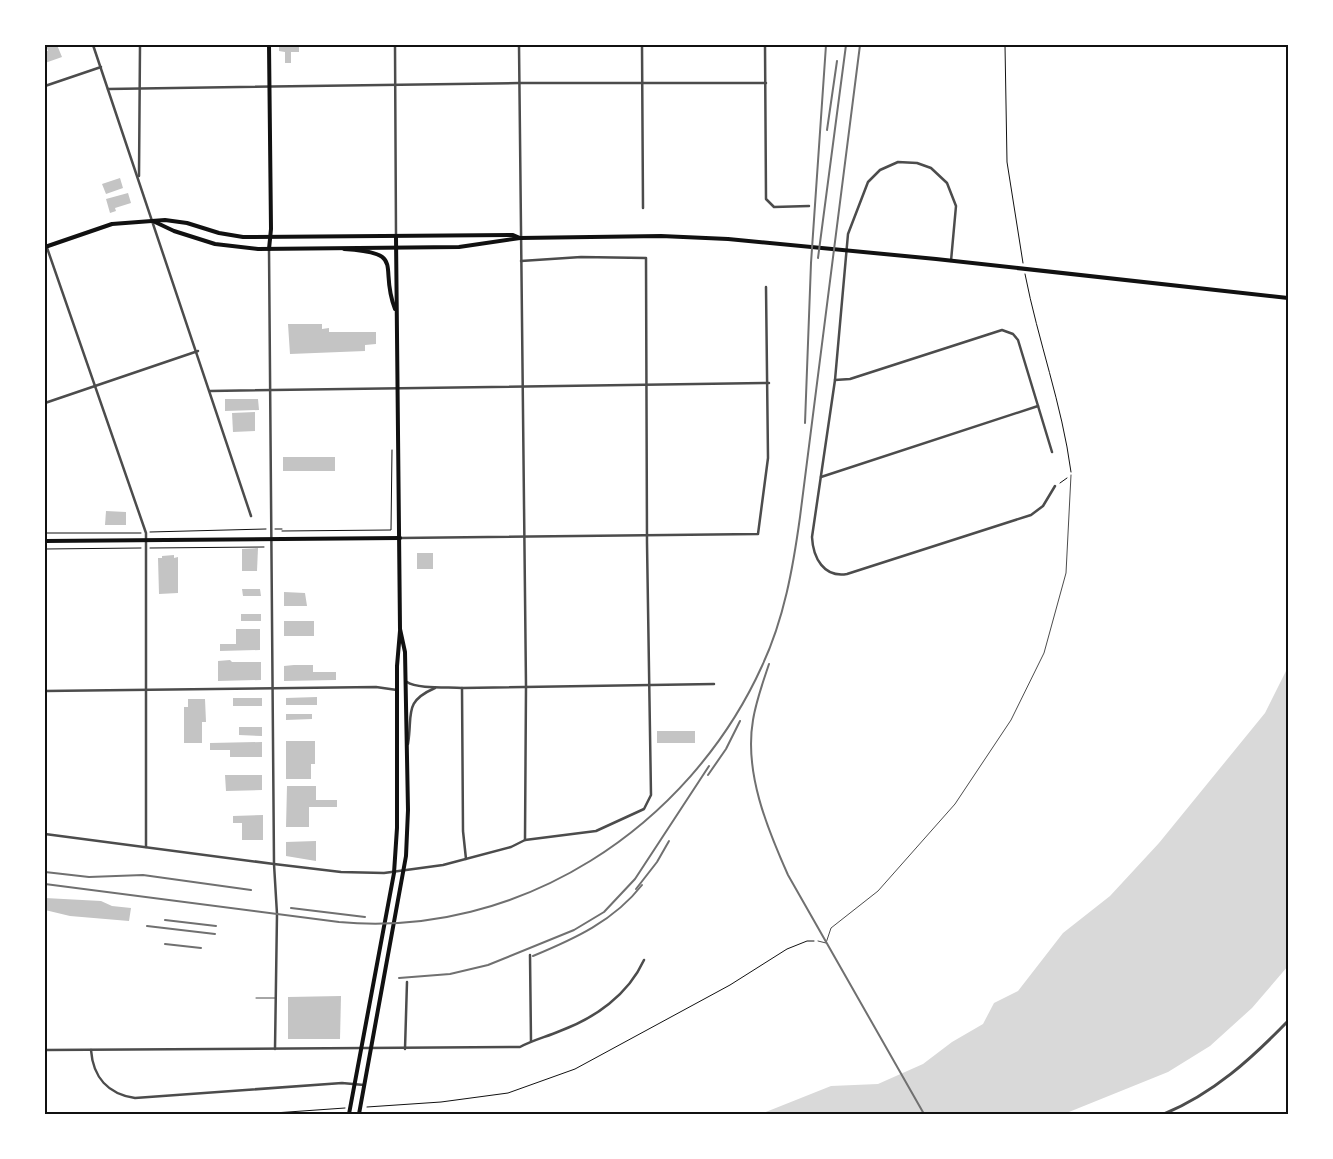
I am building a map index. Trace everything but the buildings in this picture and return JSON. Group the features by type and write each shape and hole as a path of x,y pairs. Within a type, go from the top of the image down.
{"main road":[{"path":"269,45 269,249"},
{"path":"46,245 112,224 174,220 231,236 270,238 513,235 520,238"},
{"path":"154,221 174,231 215,244 238,248 459,247 520,238 661,236 789,245 951,260 1007,268 1288,298"},
{"path":"348,1114 394,873 398,828 397,643 400,628 400,538 396,237"},
{"path":"335,249 374,252 383,256 389,271 390,297 397,316"},
{"path":"45,541 400,538"},
{"path":"359,1114 406,856 406,681 405,652 400,628"}],"street":[{"path":"94,45 252,516"},
{"path":"139,180 140,45"},
{"path":"395,45 396,237"},
{"path":"519,45 526,686 525,840"},
{"path":"642,45 643,208"},
{"path":"765,45 766,199 774,207 809,206"},
{"path":"45,86 101,67"},
{"path":"108,89 519,83 642,85 766,83"},
{"path":"951,260 956,206 952,191 947,183 931,168 917,162 898,162 880,170 868,182 848,234 835,380 812,537 815,553 823,569 828,573 847,574 1031,515 1043,506 1055,486"},
{"path":"46,245 146,533 146,847"},
{"path":"269,249 274,864 277,914 274,998 275,1049"},
{"path":"45,834 274,864 371,874 414,869 466,859 511,847 525,840 596,831 644,809 650,801 646,258 581,257 521,261"},
{"path":"400,538 758,534 768,468 766,287"},
{"path":"835,380 850,379 1002,330 1013,334 1018,340 1052,452"},
{"path":"45,403 198,351"},
{"path":"210,391 768,383"},
{"path":"821,477 1038,406"},
{"path":"406,681 411,685 462,688 714,684"},
{"path":"45,691 376,687 397,690"},
{"path":"407,750 413,702 418,696 436,687"},
{"path":"462,688 463,831 466,859"},
{"path":"530,955 531,1041"},
{"path":"45,1050 520,1047 574,1025 602,1009 636,976 644,960"},
{"path":"405,1049 407,982"},
{"path":"1164,1114 1194,1100 1227,1078 1288,1020"},
{"path":"91,1050 96,1072 102,1082 114,1092 135,1098 332,1084 364,1085"}],"lane":[{"path":"818,941 826,943 831,928 878,891 955,804 1011,720 1044,653 1066,573 1071,475"},
{"path":"256,998 274,998"}],"path":[{"path":"45,533 146,533 271,529 390,530 392,443"},
{"path":"45,549 264,547"},
{"path":"360,1108 441,1102 508,1093 575,1069 730,985 787,949 807,941 818,941"},
{"path":"260,1114 351,1108"}],"shaded area":[{"path":"1288,667 1288,966 1252,1008 1210,1046 1168,1072 1064,1114 761,1114 831,1086 878,1084 923,1064 952,1042 983,1024 994,1003 1018,991 1063,933 1110,896 1159,843 1265,713"}],"railway":[{"path":"805,423 811,263 826,45"},
{"path":"818,258 846,45"},
{"path":"45,884 339,922 406,922 471,912 533,891 591,861 644,822 690,776 730,724 762,666 770,648 787,593 800,517 860,45"},
{"path":"827,130 837,61"},
{"path":"769,664 756,706 751,740 755,780 765,819 788,875 924,1114"},
{"path":"708,775 726,749 740,721"},
{"path":"399,978 450,974 488,965 574,930 604,912 635,879 709,766"},
{"path":"636,889 657,862 669,841"},
{"path":"45,872 89,877 143,875 251,890"},
{"path":"533,956 578,936 606,919 631,898 642,885"},
{"path":"291,908 365,917"},
{"path":"165,920 216,926"},
{"path":"147,926 215,934"},
{"path":"165,944 201,948"}]}
